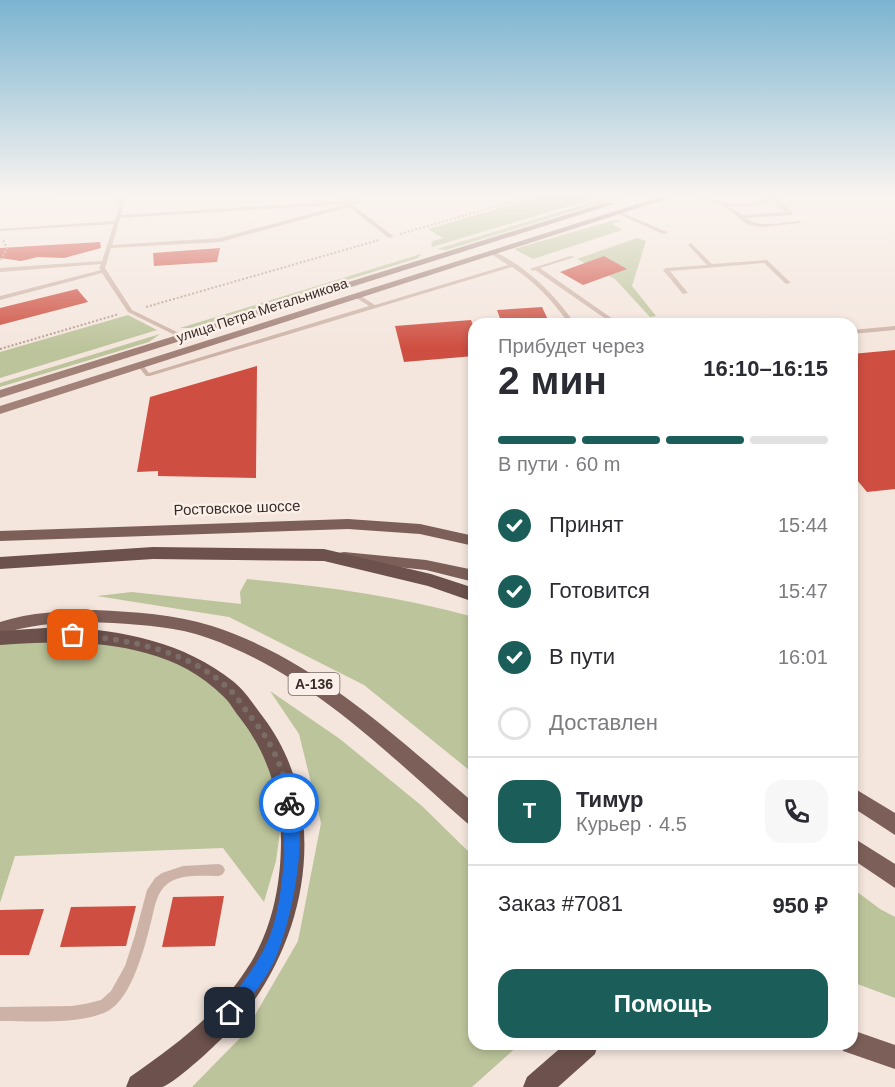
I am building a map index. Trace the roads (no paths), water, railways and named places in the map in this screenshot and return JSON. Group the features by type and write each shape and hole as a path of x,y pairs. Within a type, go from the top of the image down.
{"highway":[{"path":"0,563 153,553 324,555 431,580 468,593"},
{"path":"0,639 58,634 117,639 167,652 191,663 231,691 267,737 283,772 292,826 290,881 277,936 266,961 230,1013 179,1060 140,1087"},
{"path":"537,1087 578,1050"}],"main road":[{"name":"улица Петра Метальникова","path":"0,394 474,247"},
{"name":"улица Петра Метальникова","path":"0,410 513,247"},
{"path":"18,388 16,396 18,399 34,399"},
{"name":"Ростовское шоссе","path":"0,536 348,524 420,529 468,540"},
{"path":"324,555 426,565 468,575"},
{"name":"А-136","path":"0,628 45,620 122,616 177,623 233,639 297,671 336,699 398,749 468,811"},
{"path":"858,800 895,825"},
{"path":"858,851 895,877"},
{"path":"858,1044 895,1057"}],"lane":[{"path":"126,247 108,248 102,268 130,311 183,337"},
{"path":"693,247 711,266"},
{"path":"493,253 524,272 557,301 568,318"},
{"path":"524,272 572,257"},
{"path":"685,293 666,270 765,261 788,283"},
{"path":"0,270 104,262"},
{"path":"140,365 148,375 513,265"},
{"path":"536,268 608,318"},
{"path":"0,298 104,271"},
{"path":"357,296 374,307"},
{"path":"858,331 895,328"},
{"path":"0,1014 88,1011 106,1005 119,990 131,968 153,890 158,882 179,871 219,870"}]}
